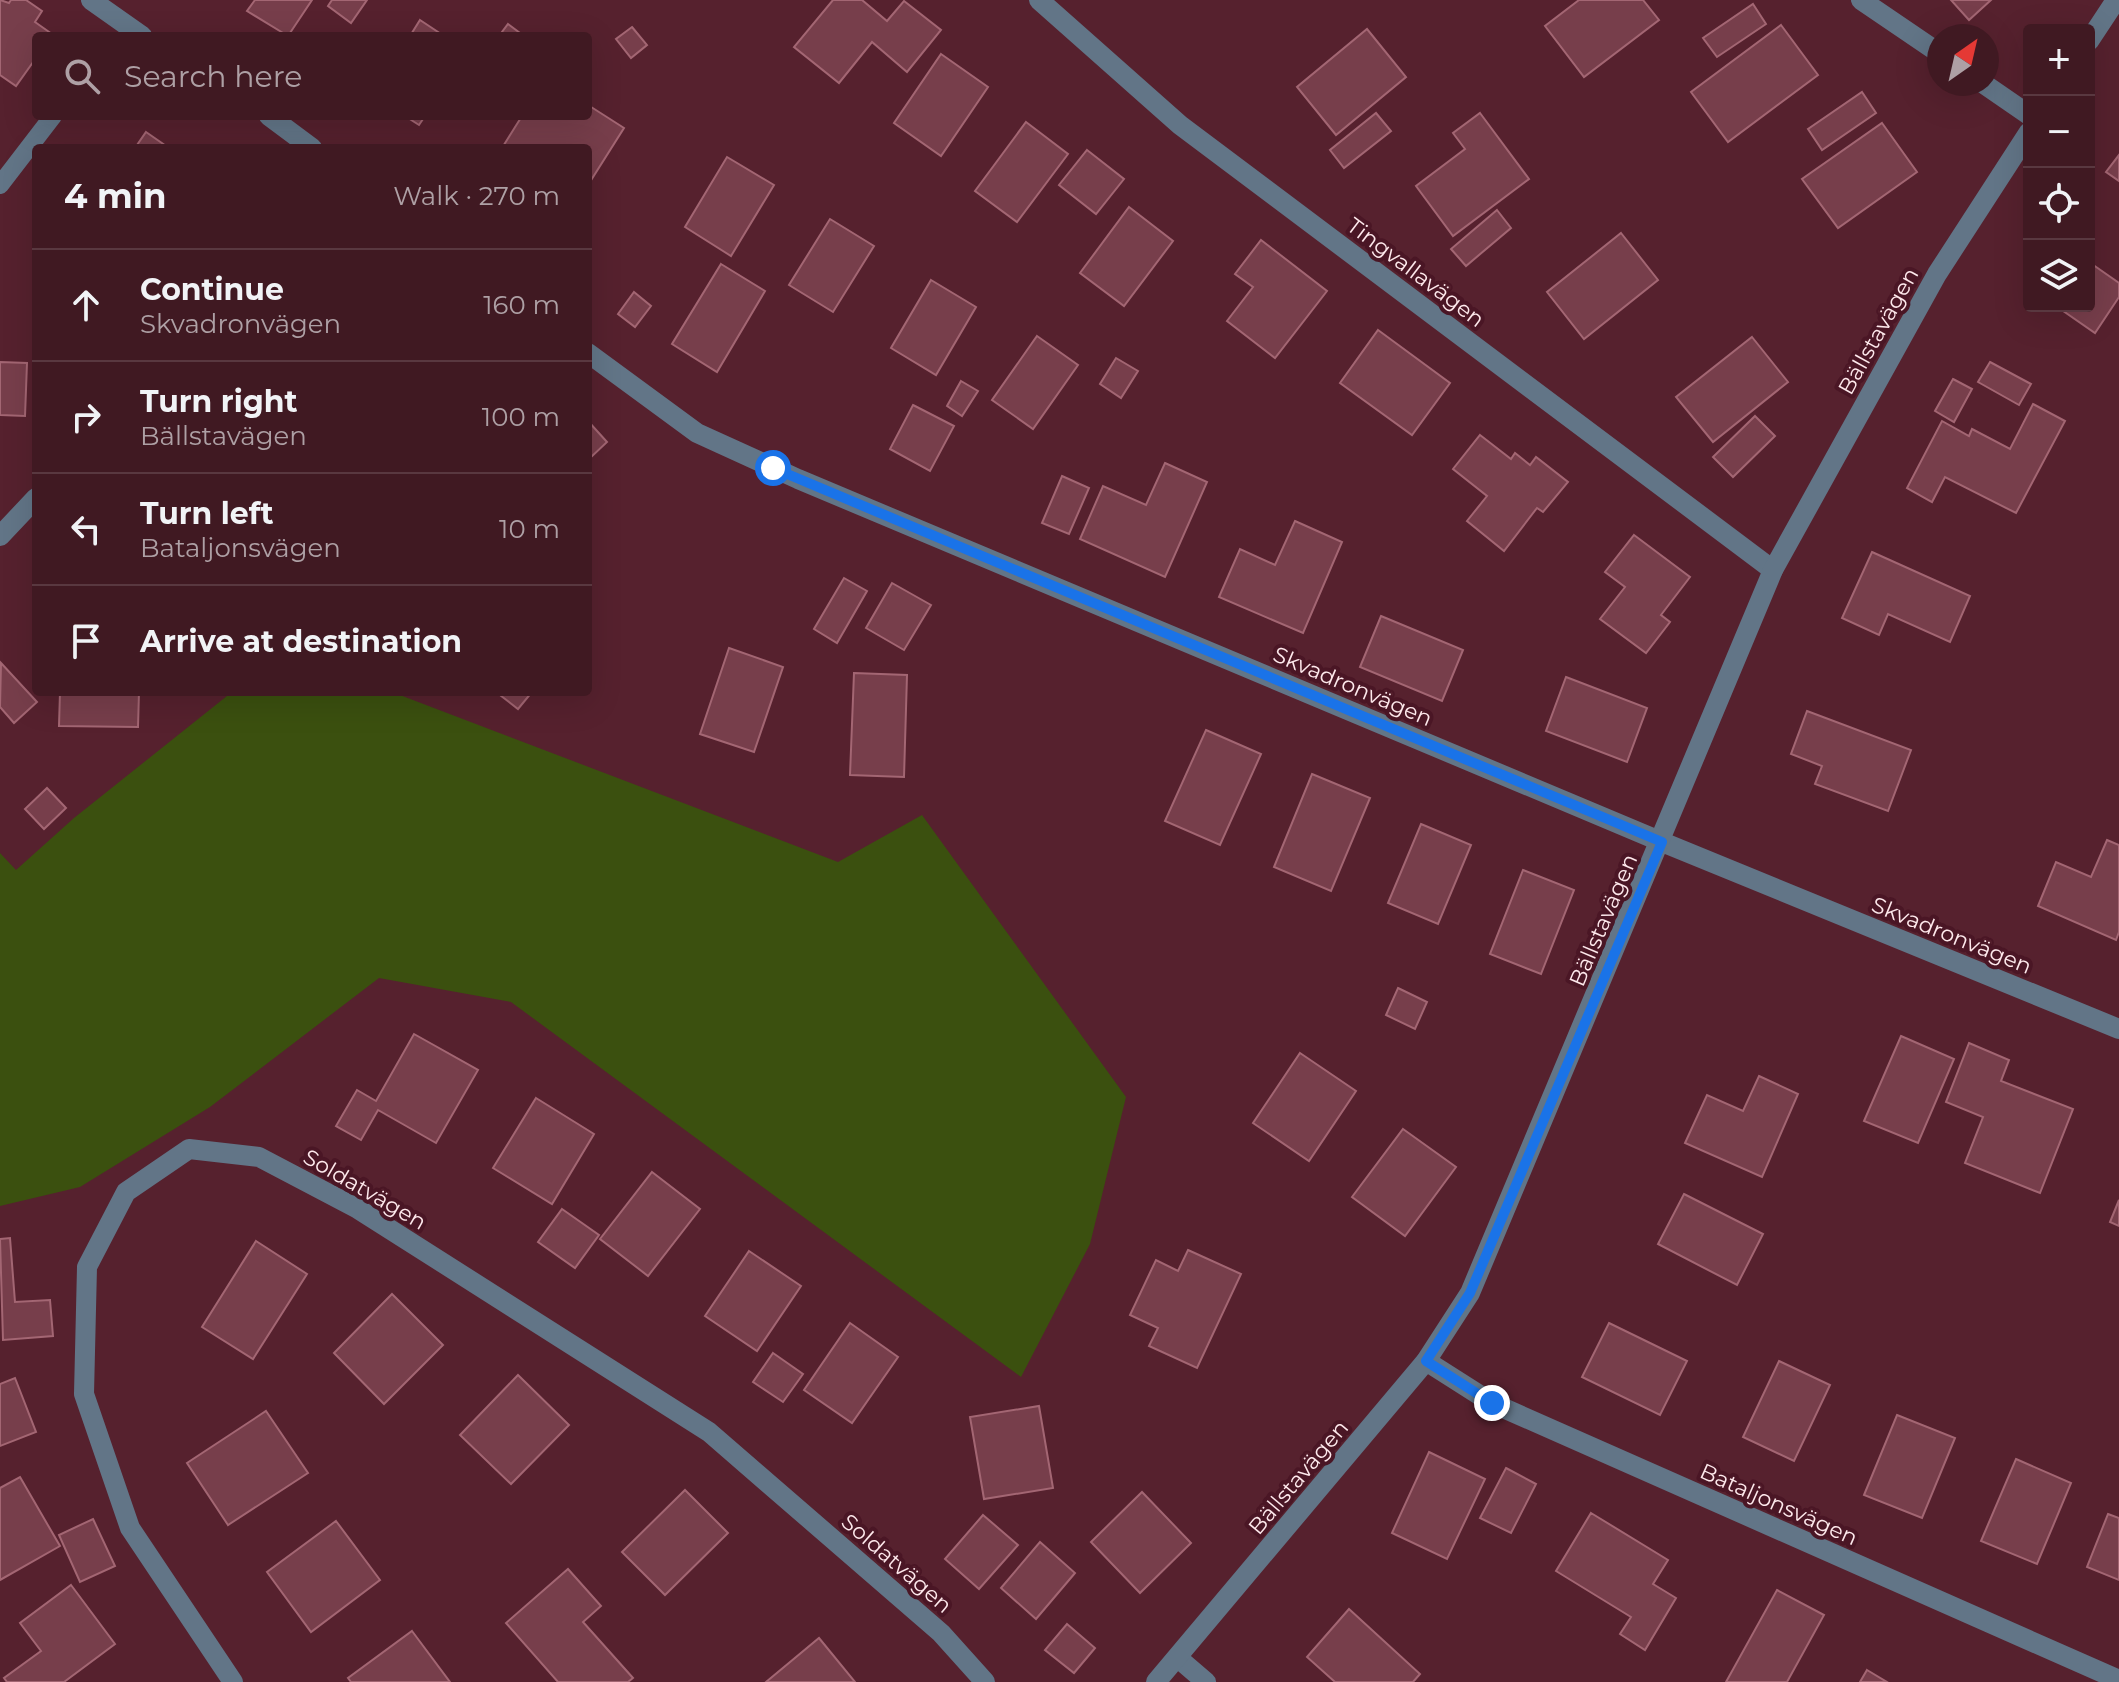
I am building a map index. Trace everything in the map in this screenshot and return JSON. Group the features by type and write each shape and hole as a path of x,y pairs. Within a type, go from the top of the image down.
{"street":[{"path":"91,0 118,30"},
{"name":"Tingvallavägen","path":"1039,0 1180,125 1773,570"},
{"path":"1861,0 1927,45"},
{"path":"2095,32 2116,0"},
{"path":"1999,94 2023,111"},
{"path":"274,120 307,144"},
{"name":"Bällstavägen","path":"1156,1682 1426,1361 1470,1293 1662,842 1773,570 1937,274 2023,141"},
{"name":"Skvadronvägen","path":"592,356 697,433 773,468 1662,842 2119,1029"},
{"path":"0,536 32,502"},
{"name":"Soldatvägen","path":"233,1682 130,1528 84,1394 87,1267 126,1192 189,1149 259,1157 358,1209 709,1432 941,1633 985,1682"},
{"name":"Bataljonsvägen","path":"1426,1361 1492,1403 2119,1680"},
{"path":"1178,1658 1206,1682"}],"lane":[{"path":"4,173 50,120"}],"green space":[{"path":"227,696 402,696 838,862 922,815 1126,1097 1090,1244 1021,1377 511,1002 379,978 210,1107 80,1187 0,1206 0,853 16,870 74,818"}],"building":[{"path":"0,0 9,3 11,0 26,0 42,11 35,22 49,32 32,32 32,64 16,86 0,75"},
{"path":"255,0 312,0 291,32 281,32 247,11"},
{"path":"332,0 367,0 351,23 328,6"},
{"path":"833,0 862,0 887,21 904,1 941,30 907,72 872,42 839,83 794,47"},
{"path":"1579,0 1643,0 1659,20 1584,77 1545,26"},
{"path":"1951,0 1991,0 1969,20"},
{"path":"1753,4 1766,24 1717,57 1703,38"},
{"path":"420,20 438,32 412,32"},
{"path":"508,24 519,32 502,32"},
{"path":"1781,25 1818,75 1728,142 1691,92"},
{"path":"632,27 647,45 631,58 616,39"},
{"path":"1367,29 1406,77 1336,135 1297,87"},
{"path":"941,54 988,87 941,156 894,123"},
{"path":"1862,92 1876,113 1822,150 1808,129"},
{"path":"592,108 624,128 592,179 592,144 504,144 520,120 592,120"},
{"path":"1376,113 1391,131 1344,168 1330,150"},
{"path":"1480,113 1529,179 1453,236 1416,186 1465,149 1453,133"},
{"path":"1026,122 1068,154 1017,222 975,191"},
{"path":"1882,123 1917,172 1838,228 1802,179"},
{"path":"146,132 163,144 138,144"},
{"path":"1087,150 1124,179 1096,214 1059,185"},
{"path":"2119,155 2119,181 2106,172"},
{"path":"727,157 774,185 731,256 685,227"},
{"path":"1129,207 1173,241 1124,306 1080,273"},
{"path":"1497,210 1511,228 1466,266 1451,249"},
{"path":"830,219 874,246 833,312 789,285"},
{"path":"1621,233 1658,280 1584,339 1547,292"},
{"path":"1261,240 1327,291 1275,358 1227,321 1253,287 1235,274"},
{"path":"721,264 765,291 717,372 672,344"},
{"path":"2095,266 2119,283 2119,297 2095,333 2065,312 2095,312"},
{"path":"931,280 976,307 936,375 891,348"},
{"path":"634,292 651,306 635,327 618,314"},
{"path":"1378,330 1450,383 1412,435 1340,383"},
{"path":"1037,336 1078,365 1033,429 992,400"},
{"path":"1752,337 1788,382 1713,442 1676,397"},
{"path":"1116,358 1138,371 1121,398 1100,384"},
{"path":"0,362 27,363 25,416 0,415"},
{"path":"1990,362 2031,384 2019,405 1978,382"},
{"path":"1953,379 1972,389 1954,422 1935,411"},
{"path":"961,381 978,391 962,416 947,406"},
{"path":"2033,404 2065,421 2016,513 1945,477 1932,502 1907,488 1942,421 1969,436 1972,429 2010,449"},
{"path":"913,405 954,426 930,471 890,449"},
{"path":"1755,416 1775,436 1733,477 1713,457"},
{"path":"592,425 607,442 592,456"},
{"path":"1480,435 1511,459 1515,453 1530,465 1536,457 1568,482 1543,512 1537,508 1504,551 1467,521 1487,496 1453,469"},
{"path":"1165,463 1207,482 1165,577 1080,539 1103,486 1146,505"},
{"path":"1062,476 1089,488 1069,534 1042,523"},
{"path":"1295,521 1342,542 1303,633 1219,597 1240,549 1275,565"},
{"path":"1634,535 1690,577 1661,615 1670,622 1646,653 1600,619 1625,587 1605,572"},
{"path":"1872,552 1970,596 1950,642 1888,614 1879,635 1842,618"},
{"path":"844,578 867,591 837,643 814,629"},
{"path":"892,583 931,605 904,650 866,628"},
{"path":"1381,616 1463,650 1442,701 1360,667"},
{"path":"729,648 783,667 754,752 700,734"},
{"path":"1,663 37,702 14,723 0,707"},
{"path":"854,673 907,675 904,777 850,775"},
{"path":"1566,677 1647,708 1627,762 1546,731"},
{"path":"60,696 139,696 138,727 59,726"},
{"path":"501,696 529,696 518,709"},
{"path":"1807,711 1911,750 1888,811 1815,784 1822,766 1791,754"},
{"path":"1206,730 1261,754 1220,845 1165,821"},
{"path":"1312,774 1370,798 1331,891 1274,867"},
{"path":"47,788 66,808 44,829 25,809"},
{"path":"1421,824 1471,845 1438,924 1388,903"},
{"path":"2107,840 2119,845 2119,932 2116,940 2038,906 2056,862 2091,877"},
{"path":"1523,870 1574,890 1541,974 1490,954"},
{"path":"1398,988 1427,1002 1415,1029 1386,1015"},
{"path":"414,1034 478,1070 436,1143 378,1110 361,1140 336,1126 357,1090 376,1101"},
{"path":"1901,1036 1954,1059 1918,1143 1864,1121"},
{"path":"1969,1043 2009,1060 2001,1081 2073,1109 2040,1193 1965,1163 1983,1117 1946,1102"},
{"path":"1300,1053 1356,1091 1309,1161 1253,1123"},
{"path":"1759,1076 1798,1094 1762,1177 1685,1143 1707,1095 1743,1111"},
{"path":"536,1098 594,1134 552,1204 493,1168"},
{"path":"1403,1129 1456,1167 1405,1236 1352,1197"},
{"path":"652,1172 700,1209 648,1276 600,1239"},
{"path":"1684,1194 1763,1234 1737,1285 1658,1244"},
{"path":"2119,1200 2119,1226 2110,1222"},
{"path":"562,1209 599,1235 575,1268 538,1242"},
{"path":"10,1238 15,1302 50,1300 53,1336 3,1340 0,1239"},
{"path":"256,1241 307,1274 253,1359 202,1327"},
{"path":"1188,1250 1241,1274 1197,1368 1149,1346 1158,1328 1130,1315 1156,1260 1178,1271"},
{"path":"749,1251 801,1286 757,1351 705,1316"},
{"path":"392,1294 443,1345 384,1404 334,1353"},
{"path":"850,1323 898,1357 852,1423 804,1390"},
{"path":"1609,1323 1687,1361 1660,1415 1582,1377"},
{"path":"773,1353 803,1374 783,1402 753,1382"},
{"path":"1779,1361 1830,1385 1794,1461 1743,1437"},
{"path":"518,1375 569,1425 511,1484 460,1435"},
{"path":"15,1378 36,1432 0,1446 0,1384"},
{"path":"1039,1406 1053,1488 984,1499 970,1417"},
{"path":"266,1411 308,1473 228,1525 187,1463"},
{"path":"1897,1415 1955,1438 1922,1518 1864,1495"},
{"path":"1429,1452 1485,1479 1447,1559 1392,1533"},
{"path":"2016,1459 2071,1483 2037,1564 1981,1541"},
{"path":"1506,1468 1536,1484 1511,1533 1480,1518"},
{"path":"20,1477 60,1546 0,1580 0,1488"},
{"path":"685,1490 728,1533 665,1595 622,1552"},
{"path":"1142,1492 1191,1543 1140,1593 1091,1542"},
{"path":"1591,1513 1668,1560 1653,1584 1676,1598 1645,1650 1620,1634 1631,1617 1556,1571"},
{"path":"2108,1514 2119,1518 2119,1580 2087,1567"},
{"path":"983,1515 1018,1545 979,1589 945,1559"},
{"path":"93,1519 115,1566 80,1582 59,1535"},
{"path":"336,1521 380,1580 311,1632 267,1572"},
{"path":"1040,1542 1075,1573 1036,1619 1001,1588"},
{"path":"568,1569 601,1606 583,1622 633,1678 628,1682 558,1682 506,1623"},
{"path":"71,1585 115,1644 64,1682 7,1682 4,1678 41,1651 20,1623"},
{"path":"1777,1590 1824,1615 1787,1682 1726,1682"},
{"path":"1349,1609 1420,1674 1413,1682 1335,1682 1307,1657"},
{"path":"1067,1624 1095,1648 1074,1673 1045,1650"},
{"path":"412,1631 450,1682 351,1682 348,1678"},
{"path":"819,1638 855,1682 766,1682"},
{"path":"1867,1670 1887,1682 1860,1682"}],"route":[{"path":"773,468 1662,842 1470,1293 1426,1361 1492,1403"}]}
